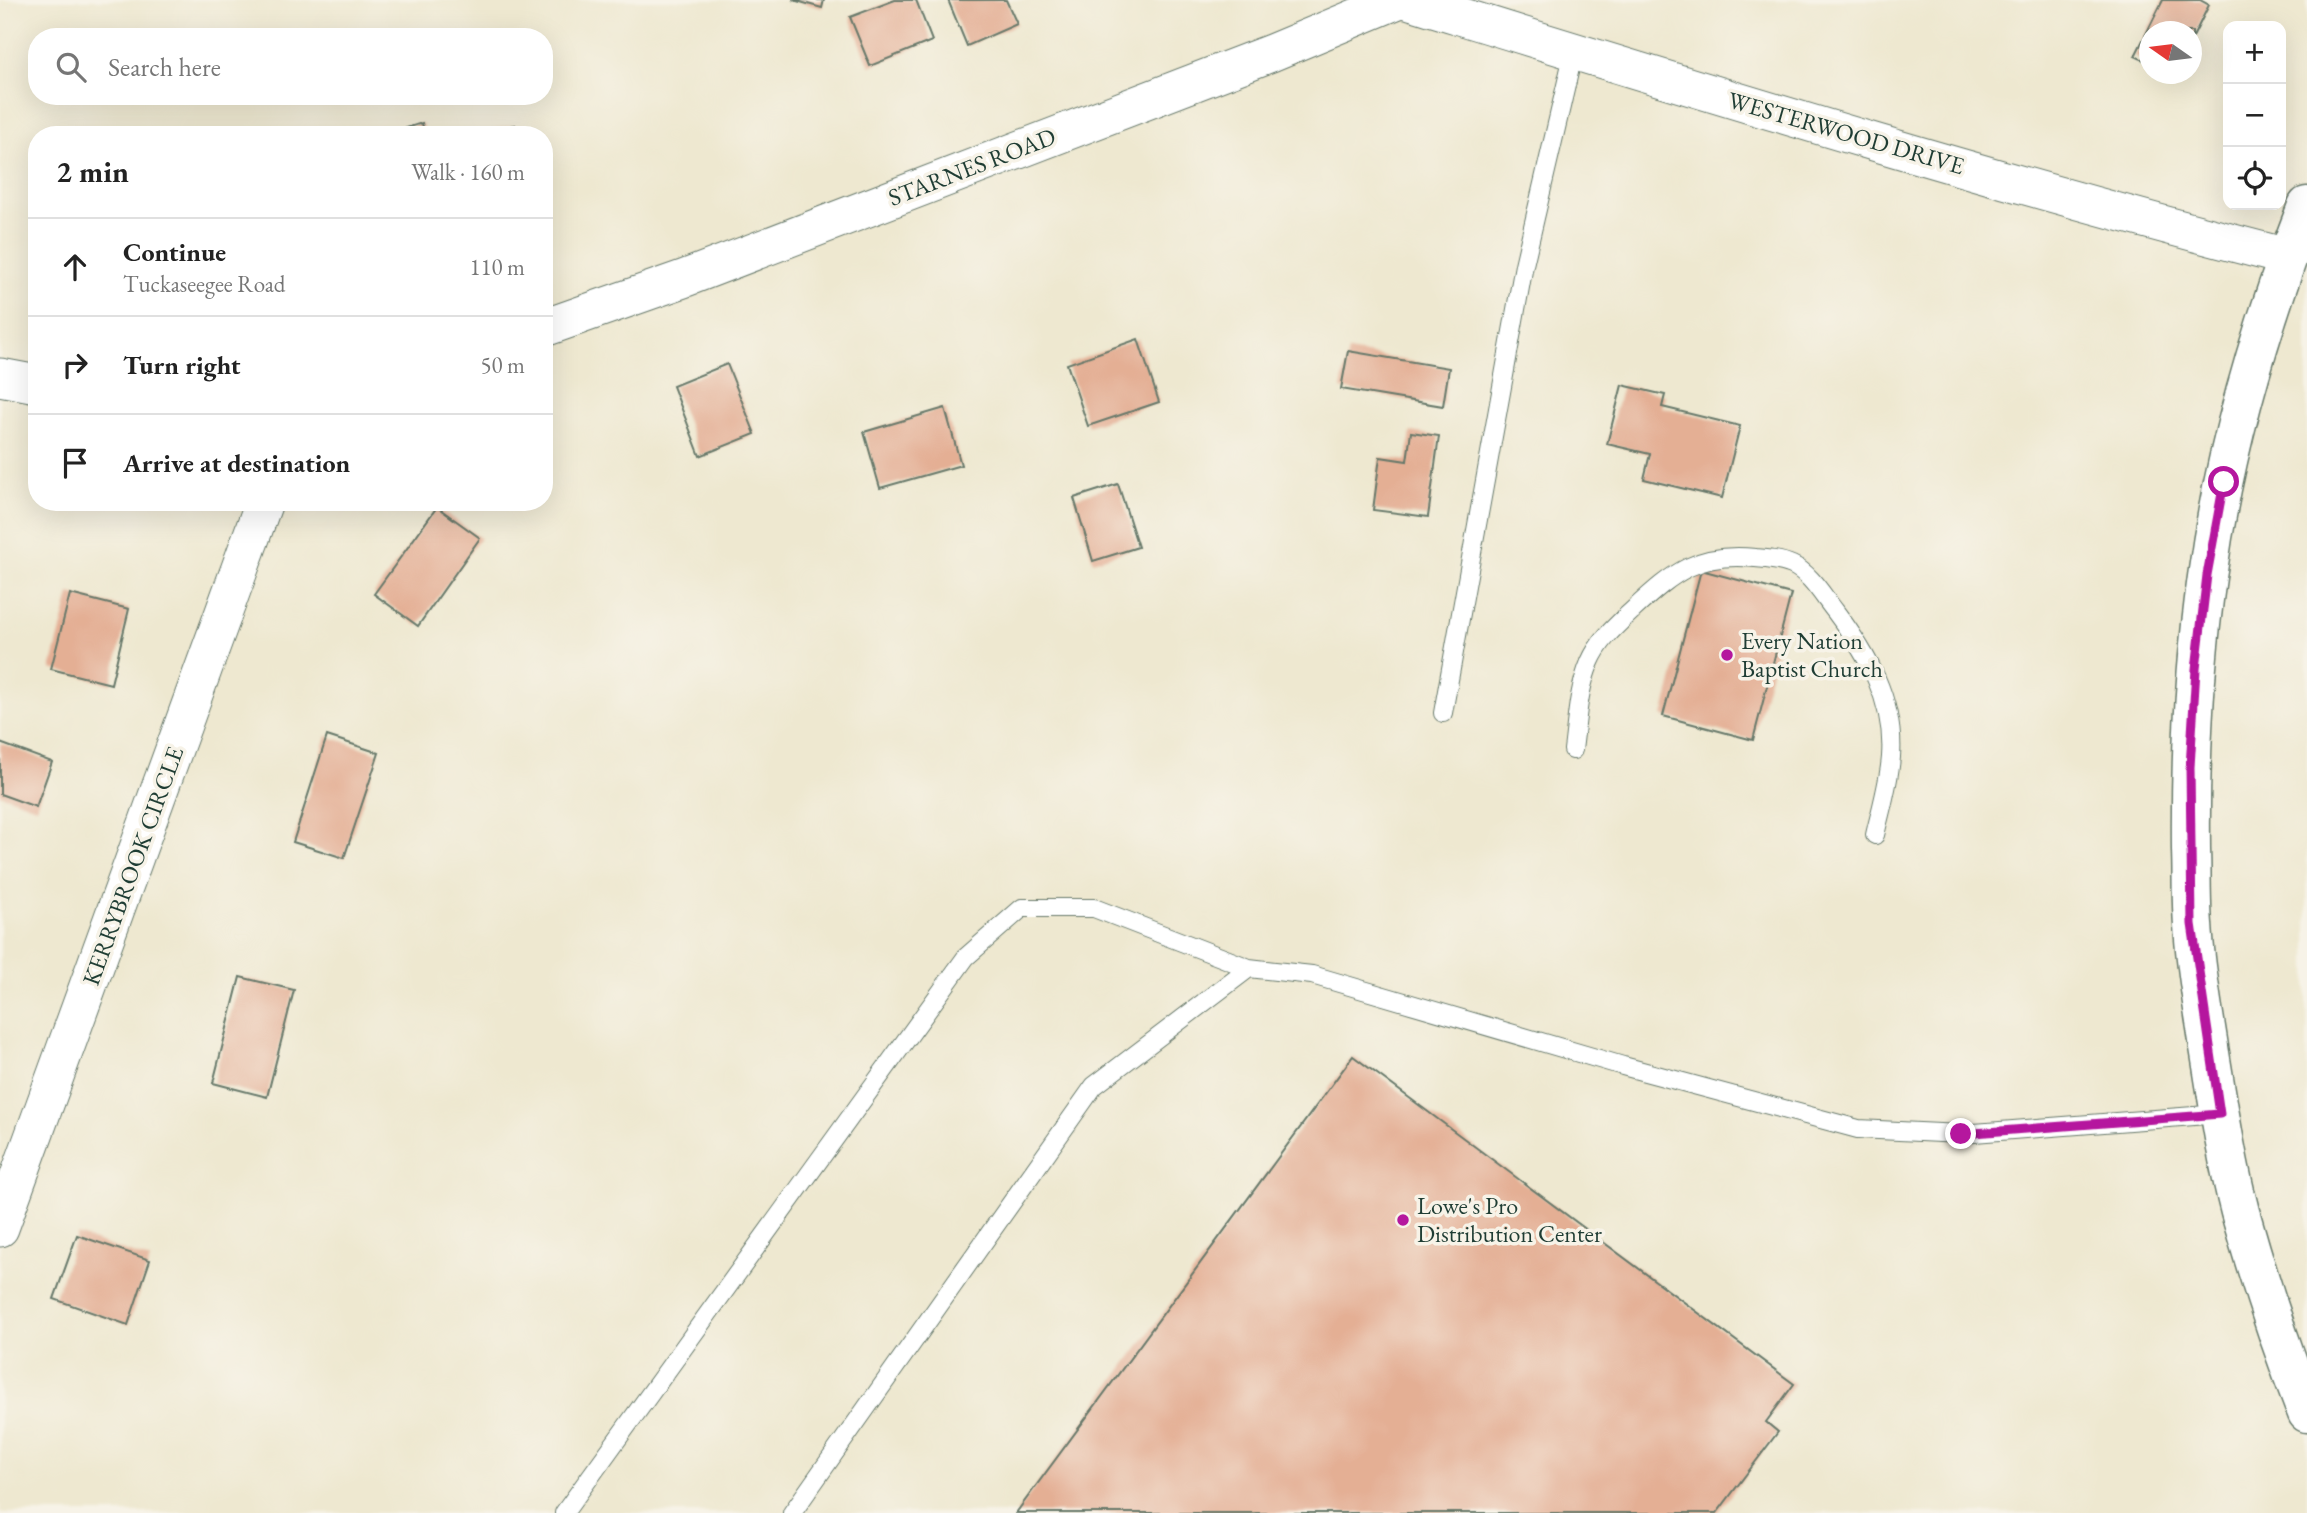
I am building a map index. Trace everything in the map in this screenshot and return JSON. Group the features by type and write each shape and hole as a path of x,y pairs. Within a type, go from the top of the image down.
{"street":[{"name":"STARNES ROAD","path":"553,325 683,279 1118,112 1398,0"},
{"name":"WESTERWOOD DRIVE","path":"1408,0 2132,217 2287,257"},
{"path":"2307,206 2287,257 2254,360 2224,482 2207,575 2196,669 2190,767 2192,924 2220,1114 2243,1222 2281,1347 2307,1413"},
{"path":"0,377 28,382"},
{"name":"KERRYBROOK CIRCLE","path":"0,1228 261,511"}],"lane":[{"path":"1443,713 1524,265 1574,51"},
{"path":"1573,750 1580,688 1591,660 1603,638 1665,579 1710,557 1780,561 1794,565 1812,581 1845,625 1885,696 1892,741 1891,759 1875,835"},
{"path":"564,1513 965,957 1022,908 1094,908 1249,968 1312,975 1623,1066 1858,1129 1961,1134 2220,1114"},
{"path":"792,1513 1094,1086 1249,968"}],"building":[{"path":"793,0 824,0 822,8"},
{"path":"895,0 916,0 932,41 870,66 850,17"},
{"path":"948,0 1006,0 1017,24 967,46"},
{"path":"2163,0 2200,0 2209,5 2201,21 2152,21"},
{"path":"1138,339 1159,402 1088,426 1067,364"},
{"path":"1348,351 1449,368 1443,406 1341,389"},
{"path":"727,364 755,434 700,456 673,386"},
{"path":"1622,385 1665,395 1662,407 1740,426 1722,498 1644,479 1650,454 1607,444"},
{"path":"945,408 961,465 880,488 864,432"},
{"path":"1411,432 1439,436 1428,517 1373,510 1380,457 1407,461"},
{"path":"1118,484 1138,547 1093,561 1074,498"},
{"path":"434,511 443,511 480,538 418,626 374,594"},
{"name":"Every Nation Baptist Church","path":"1701,570 1791,594 1753,740 1663,716"},
{"path":"70,594 129,609 111,684 51,669"},
{"path":"327,736 379,753 344,858 293,842"},
{"path":"0,743 52,762 36,807 0,794"},
{"path":"240,977 294,990 267,1097 213,1083"},
{"name":"Lowe's Pro Distribution Center","path":"1353,1056 1794,1384 1766,1422 1778,1432 1717,1513 1016,1513"},
{"path":"77,1235 150,1260 128,1325 54,1299"}],"place":[{"name":"Every Nation Baptist Church","path":"1727,655"},
{"name":"Lowe's Pro Distribution Center","path":"1403,1220"}],"route":[{"path":"1961,1134 2220,1114 2192,924 2190,767 2196,669 2207,575 2224,482"}]}
